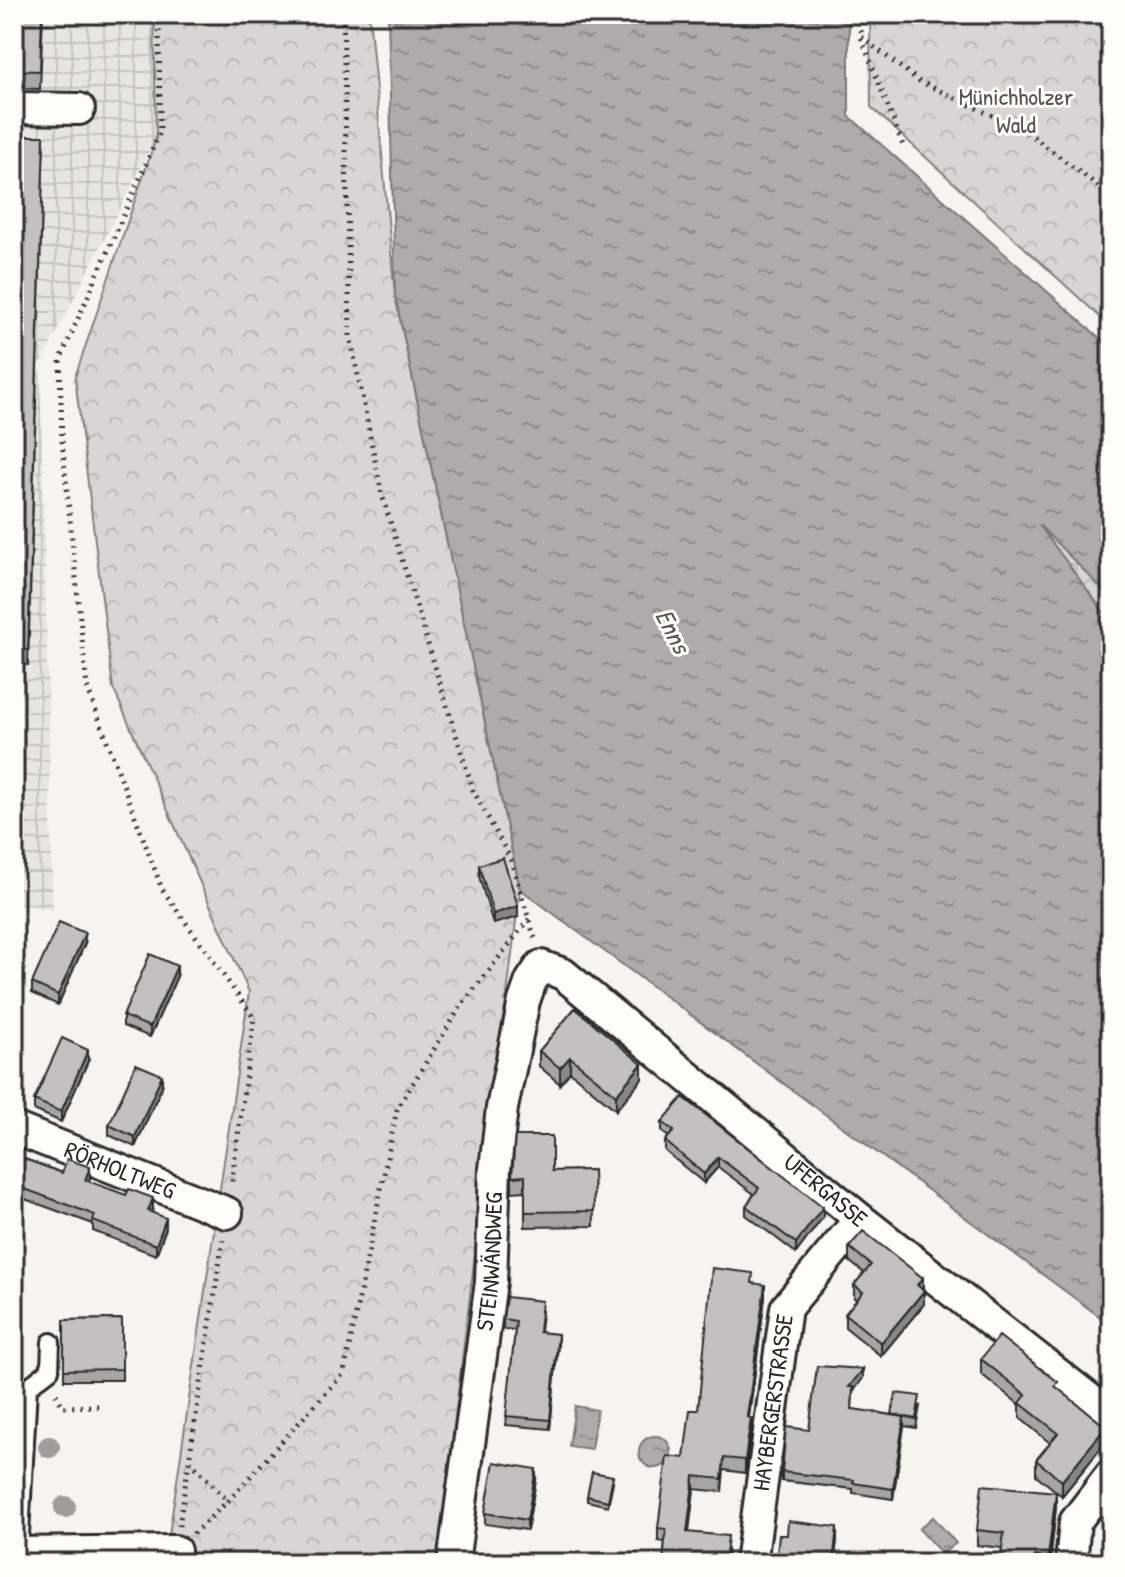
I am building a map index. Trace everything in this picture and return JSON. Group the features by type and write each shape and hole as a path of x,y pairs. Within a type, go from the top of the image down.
{"street":[{"path":"14,108 79,109"},
{"name":"UFERGASSE","path":"541,966 563,974 860,1219 1111,1416"},
{"name":"STEINWÄNDWEG","path":"453,1563 491,1282 495,1169 502,1108 524,1001 531,981 541,966"},
{"name":"RÖRHOLTWEG","path":"14,1128 227,1213"},
{"name":"HAYBERGERSTRASSE","path":"751,1563 786,1308 860,1219"},
{"path":"1071,1563 1075,1522 1111,1475"},
{"path":"17,1553 175,1551"}],"lane":[{"path":"17,1553 28,1387 50,1370 51,1342"}],"path":[{"path":"159,14 160,132 60,360 62,441 87,687 162,889 254,1018 175,1551"},
{"path":"343,14 350,336 376,466 473,790 510,858 530,918 541,966"},
{"path":"861,14 861,37 904,148"},
{"path":"861,37 919,81 1027,132 1111,196"},
{"path":"175,1551 228,1501 344,1373 397,1109 461,1006 530,918"},
{"path":"50,1370 56,1400 63,1407 102,1406"},
{"path":"189,1460 228,1501"}],"shaded area":[{"path":"14,14 154,14 156,138 40,365 53,910 14,904"}],"green space":[{"path":"154,14 369,14 395,295 520,889 437,1563 162,1563 168,1542 249,992 113,688 75,377 156,138"},
{"name":"Münichholzer Wald","path":"870,14 1111,14 1111,327 871,107"},
{"path":"1033,517 1111,598 1111,622"}],"water":[{"name":"Enns","path":"388,14 849,14 849,116 1111,348 1111,598 1039,525 1111,622 1111,1325 520,889 395,295"},
{"path":"575,1406 597,1410 591,1449 569,1446"},
{"path":"655,1436 667,1440 671,1452 667,1464 655,1468 643,1464 639,1452 643,1440"},
{"path":"933,1517 956,1543 942,1554 919,1529"}],"building":[{"path":"14,14 42,14 40,71 14,70"},
{"path":"14,136 44,136 28,650 14,649"},
{"path":"503,858 518,906 493,914 479,865"},
{"path":"59,922 85,933 58,995 32,983"},
{"path":"150,954 177,966 150,1027 123,1016"},
{"path":"575,1008 642,1064 616,1095 570,1057 560,1068 539,1051"},
{"path":"62,1038 88,1050 61,1112 34,1100"},
{"path":"136,1064 162,1075 135,1137 109,1125"},
{"path":"683,1097 823,1207 796,1243 746,1206 759,1188 718,1157 704,1174 665,1141 674,1131 662,1122"},
{"path":"515,1136 552,1136 552,1171 593,1170 594,1211 525,1212 525,1176 512,1177"},
{"path":"14,1155 62,1173 67,1159 90,1167 85,1180 126,1195 129,1189 153,1198 148,1211 166,1218 156,1245 93,1221 95,1215 14,1185"},
{"path":"863,1231 923,1278 917,1285 924,1291 881,1343 845,1314 863,1292 854,1285 871,1265 849,1247"},
{"path":"712,1268 753,1273 752,1283 765,1285 747,1417 751,1418 745,1460 724,1458 722,1479 694,1476 687,1532 728,1536 725,1563 663,1563 666,1529 658,1528 667,1456 684,1458 690,1410 698,1410"},
{"path":"506,1297 542,1301 539,1332 558,1334 550,1420 506,1416 516,1321 503,1319"},
{"path":"122,1319 122,1369 64,1370 64,1320"},
{"path":"999,1336 1058,1382 1055,1386 1106,1427 1062,1481 1036,1460 1058,1433 1020,1403 1026,1395 981,1359"},
{"path":"817,1366 863,1369 849,1387 853,1387 852,1409 904,1417 893,1489 853,1483 854,1480 782,1472 786,1427 809,1430"},
{"path":"896,1393 920,1396 916,1419 892,1414"},
{"path":"494,1462 536,1469 527,1520 485,1513"},
{"path":"592,1472 613,1476 608,1501 587,1496"},
{"path":"982,1485 1056,1492 1048,1557 1035,1556 1035,1563 1000,1563 1004,1533 977,1530"},
{"path":"788,1521 837,1527 833,1563 776,1563 779,1535 787,1535"}]}
